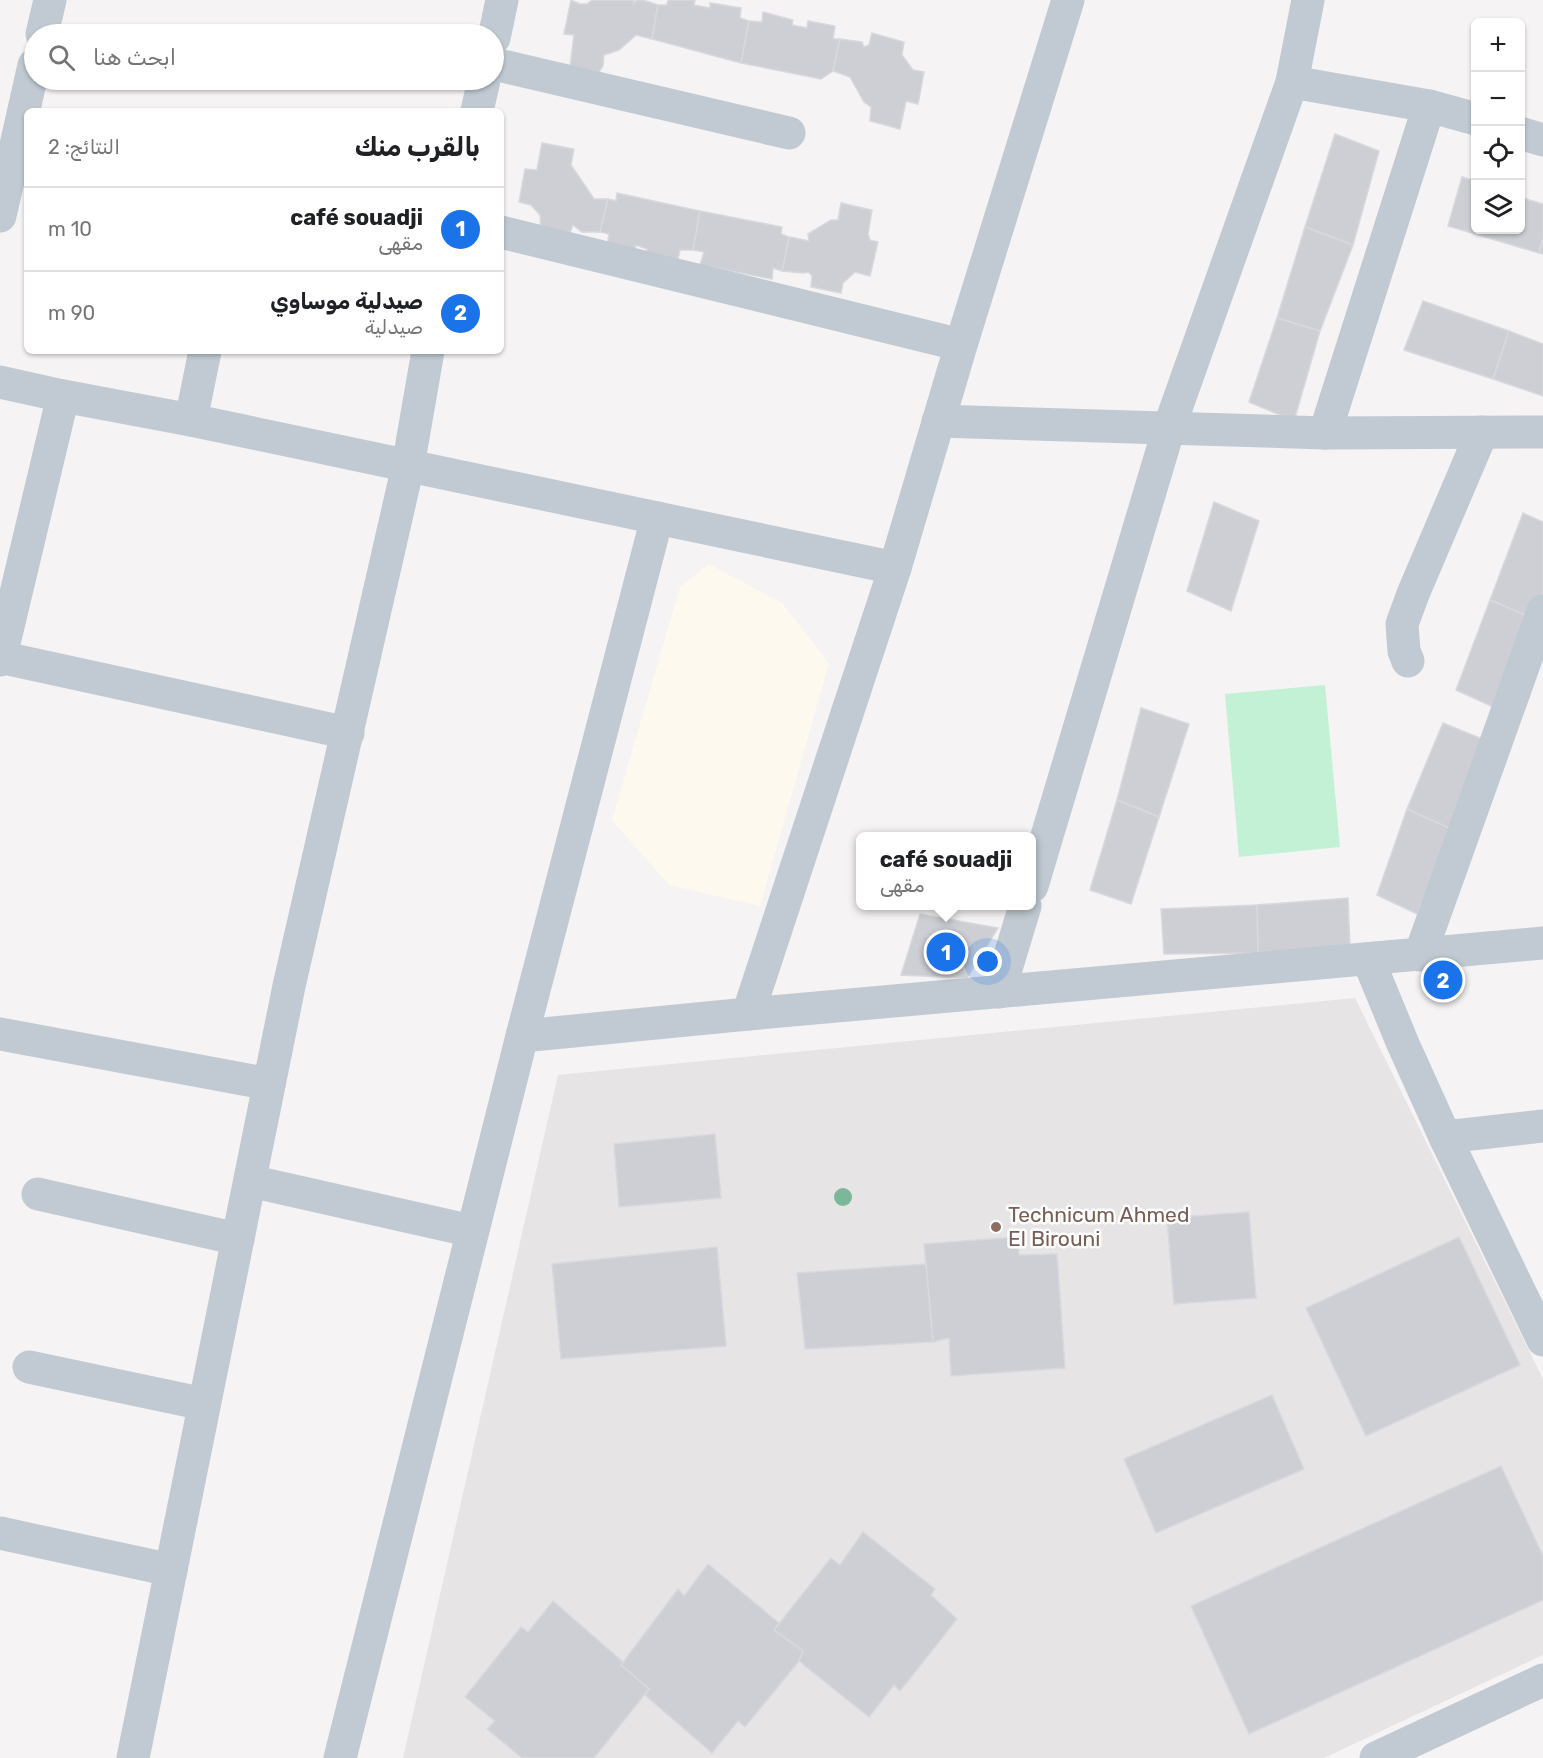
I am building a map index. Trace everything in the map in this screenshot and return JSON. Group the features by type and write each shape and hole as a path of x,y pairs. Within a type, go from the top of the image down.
{"street":[{"path":"44,24 50,0"},
{"path":"497,24 502,0"},
{"path":"748,1014 895,568 961,345 1068,0"},
{"path":"1036,872 1169,428 1292,82 1308,0"},
{"path":"504,66 789,133"},
{"path":"1292,82 1429,106 1471,118"},
{"path":"0,216 16,126 27,90"},
{"path":"478,108 482,90"},
{"path":"1325,433 1429,106"},
{"path":"1525,134 1543,140"},
{"path":"504,233 961,345"},
{"path":"191,420 204,354"},
{"path":"133,1758 289,986 408,466 427,354"},
{"path":"0,382 895,568"},
{"path":"63,396 0,658 348,733"},
{"path":"938,421 1325,433 1543,432"},
{"path":"1408,661 1404,651 1402,624 1482,432"},
{"path":"340,1758 522,1036 657,518"},
{"path":"1420,955 1543,611"},
{"path":"999,992 1024,910"},
{"path":"522,1036 1543,944"},
{"path":"1368,959 1402,1044 1444,1137 1534,1298 1543,1340"},
{"path":"0,1034 269,1084"},
{"path":"1444,1137 1543,1126"},
{"path":"250,1180 472,1232"},
{"path":"38,1194 238,1239"},
{"path":"29,1367 204,1404"},
{"path":"0,1533 171,1570"},
{"path":"1376,1758 1543,1680"}],"shaded area":[{"path":"709,564 782,603 829,663 760,906 669,885 612,820 680,587"},
{"name":"Technicum Ahmed El Birouni","path":"1355,998 1543,1379 1543,1655 1324,1758 403,1758 558,1075"}],"green space":[{"path":"1325,685 1340,847 1239,857 1225,694"}],"building":[{"path":"571,0 587,4 592,0 634,0 634,3 637,0 643,0 658,5 652,39 636,35 619,50 604,55 603,66 599,72 570,67 574,35 564,34"},
{"path":"668,0 695,0 694,5 710,8 710,3 741,8 740,18 749,21 741,63 652,39 658,5 667,5"},
{"path":"763,12 793,20 792,25 807,28 808,21 835,26 833,39 840,39 833,71 821,79 741,63 749,21 762,22"},
{"path":"872,33 904,42 902,55 913,70 924,72 918,104 906,101 900,129 870,121 871,107 864,102 850,77 833,71 840,39 862,42 864,47 869,45"},
{"path":"1335,134 1379,151 1353,245 1305,227"},
{"path":"542,143 574,149 571,165 594,199 608,199 600,232 582,232 573,225 568,238 541,232 540,215 531,205 519,202 525,169 537,170"},
{"path":"1462,177 1471,180 1471,233 1448,226"},
{"path":"617,193 700,211 693,250 680,250 678,259 647,258 647,249 636,245 634,253 607,247 609,234 600,232 608,199 616,201"},
{"path":"1525,199 1543,204 1543,238 1539,253 1475,234 1525,234"},
{"path":"841,203 872,210 868,234 870,240 878,242 870,276 855,272 843,283 841,293 811,287 812,276 809,272 782,271 789,237 809,241 808,234 831,220 838,220"},
{"path":"700,211 782,227 781,234 789,237 782,271 773,268 772,279 700,265 704,252 693,250"},
{"path":"1305,227 1353,245 1320,331 1277,318"},
{"path":"1543,238 1543,254 1539,253"},
{"path":"1423,301 1509,331 1493,379 1404,350"},
{"path":"1277,318 1320,331 1294,421 1249,402"},
{"path":"1509,331 1543,344 1543,396 1493,379"},
{"path":"1214,502 1259,521 1231,611 1187,591"},
{"path":"1523,513 1543,522 1543,595 1534,619 1490,600"},
{"path":"1490,600 1534,619 1500,710 1456,690"},
{"path":"1141,708 1189,724 1159,817 1117,800"},
{"path":"1443,723 1487,741 1451,829 1407,809"},
{"path":"1117,800 1159,817 1131,904 1090,890"},
{"path":"1407,809 1451,829 1417,914 1377,895"},
{"path":"1348,898 1350,947 1258,953 1257,905"},
{"path":"1257,905 1258,953 1164,954 1161,909"},
{"path":"920,914 998,928 967,978 901,975"},
{"path":"715,1134 721,1198 619,1207 614,1144"},
{"path":"1249,1212 1256,1298 1174,1304 1167,1218"},
{"path":"1017,1237 1019,1255 1057,1254 1065,1368 951,1376 949,1338 933,1342 924,1244"},
{"path":"1459,1237 1520,1365 1366,1436 1306,1308"},
{"path":"717,1247 726,1346 561,1359 552,1264"},
{"path":"926,1264 933,1342 805,1349 797,1273"},
{"path":"1272,1395 1304,1469 1156,1533 1124,1459"},
{"path":"1501,1466 1543,1556 1543,1600 1249,1734 1191,1606"},
{"path":"863,1532 935,1589 931,1595 957,1619 900,1691 894,1685 869,1717 799,1661 803,1651 774,1630 831,1558 840,1565"},
{"path":"708,1564 779,1623 774,1630 803,1651 799,1661 745,1727 738,1721 712,1753 645,1695 649,1689 621,1665 678,1589 684,1596"},
{"path":"553,1601 623,1662 621,1665 649,1689 594,1758 522,1758 487,1729 495,1721 465,1697 521,1627 528,1632"}],"place":[{"name":"café souadji","path":"946,952"},
{"name":"صيدلية موساوي","path":"1443,980"},
{"name":"Technicum Ahmed El Birouni","path":"996,1227"}]}
